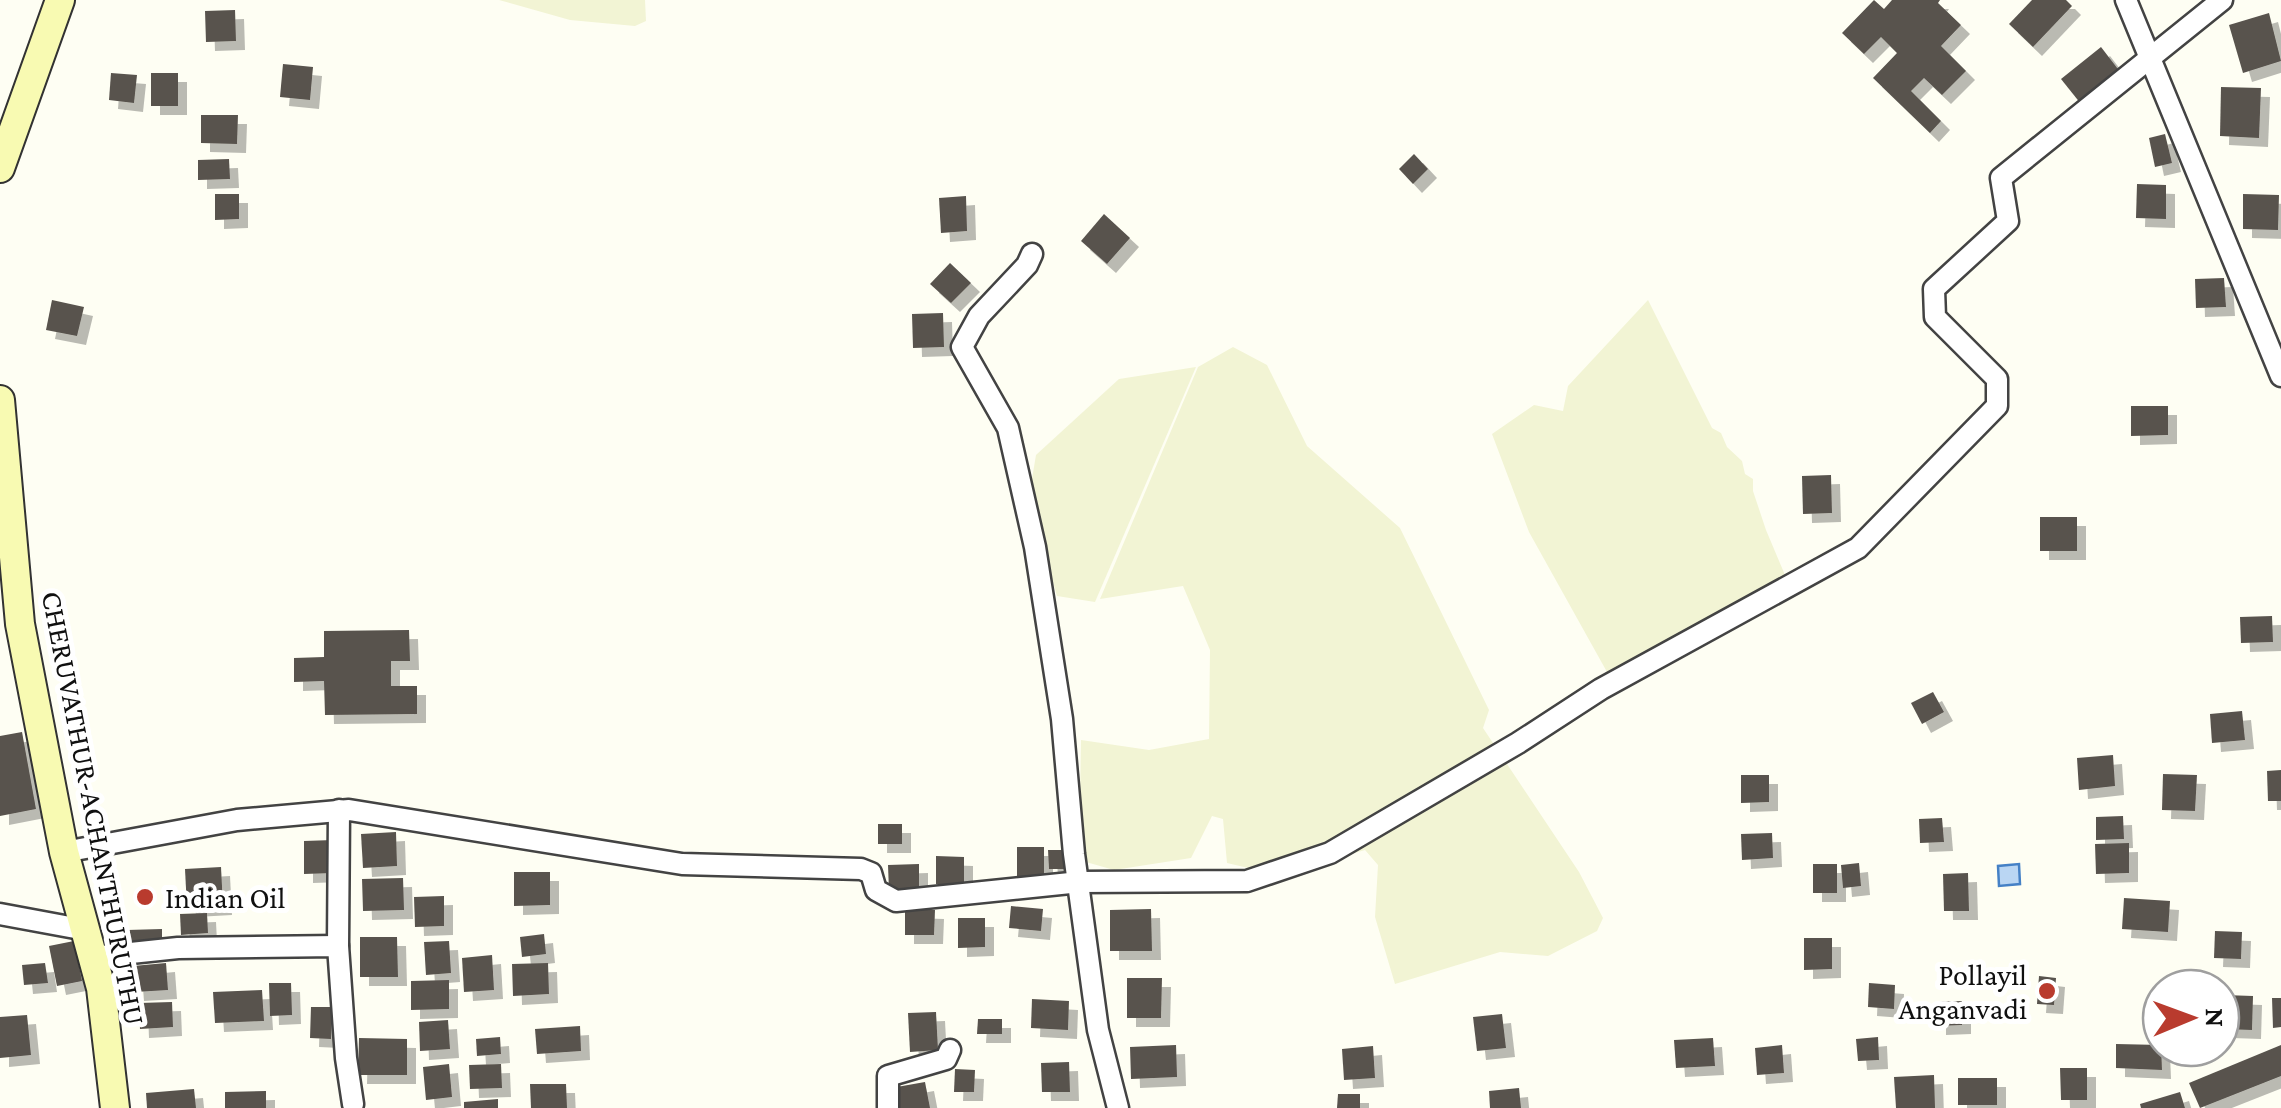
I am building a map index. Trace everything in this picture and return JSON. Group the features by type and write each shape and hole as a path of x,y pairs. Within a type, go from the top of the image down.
{"main road":[{"path":"0,168 60,0"},
{"name":"CHERUVATHUR-ACHANTHURUTHU","path":"0,400 20,624 64,852 107,1024 116,1108"}],"street":[{"path":"2126,0 2281,376"},
{"path":"64,852 237,820 338,810 525,836 682,864 861,869 870,873 876,890 896,901 1080,882 1247,881 1330,853 1518,743 1601,689 1858,548 1997,406 1997,380 1935,317 1934,289 2008,221 2001,178 2222,0"},
{"path":"1032,254 1027,265 978,316 962,347 1008,428 1035,546 1062,718 1074,854 1098,1030 1118,1108"},
{"path":"338,810 338,946 353,1104"},
{"path":"0,914 90,944 193,948 338,946"},
{"path":"888,1108 888,1076 946,1059 950,1050"}],"green space":[{"path":"499,0 645,0 646,21 635,26 570,20"},
{"path":"1648,300 1712,428 1721,433 1727,447 1742,461 1745,474 1753,479 1766,530 1785,575 1778,583 1607,672 1529,532 1492,434 1534,405 1563,411 1568,386"},
{"path":"1233,347 1267,365 1307,446 1400,528 1489,710 1483,728 1579,872 1603,918 1597,931 1548,956 1500,952 1395,984 1375,917 1378,865 1365,850 1279,875 1227,863 1223,819 1212,816 1191,858 1114,870 1079,860 1081,740 1149,750 1209,739 1210,650 1183,586 1100,599 1198,367"},
{"path":"1196,367 1095,602 1057,596 1029,497 1036,455 1119,379"}],"water":[{"path":"2019,864 2020,884 1999,886 1998,866"}],"building":[{"path":"1874,0 1884,9 1892,0 1940,0 1938,3 1961,25 1941,46 1966,71 1942,95 1924,78 1911,91 1941,121 1930,133 1873,78 1897,53 1881,37 1864,54 1842,33"},
{"path":"2032,0 2066,0 2072,6 2033,47 2009,24"},
{"path":"235,10 236,41 206,42 205,11"},
{"path":"2269,13 2281,61 2243,73 2229,25"},
{"path":"2101,47 2121,73 2081,104 2061,79"},
{"path":"283,64 313,67 310,100 280,97"},
{"path":"111,73 137,75 134,103 109,100"},
{"path":"151,73 178,73 178,106 151,106"},
{"path":"2221,87 2261,88 2259,138 2220,136"},
{"path":"201,115 238,115 237,144 201,143"},
{"path":"2165,134 2172,163 2155,167 2149,138"},
{"path":"1414,154 1428,169 1413,184 1399,169"},
{"path":"229,159 230,179 198,180 198,160"},
{"path":"2137,184 2166,185 2166,219 2136,218"},
{"path":"215,194 239,194 239,219 215,220"},
{"path":"2243,194 2279,195 2278,230 2243,229"},
{"path":"966,196 967,231 941,233 939,198"},
{"path":"1104,214 1130,238 1107,264 1081,241"},
{"path":"950,263 971,283 951,303 930,284"},
{"path":"2224,278 2226,307 2196,308 2195,279"},
{"path":"52,300 84,307 77,336 46,330"},
{"path":"943,313 944,347 913,348 912,314"},
{"path":"2131,406 2168,406 2168,435 2131,436"},
{"path":"1831,475 1832,513 1803,514 1802,476"},
{"path":"2040,517 2077,517 2077,551 2040,551"},
{"path":"2272,616 2273,642 2241,643 2240,617"},
{"path":"409,630 410,661 391,661 391,686 417,686 417,714 325,715 324,681 294,682 294,658 324,657 324,631"},
{"path":"1933,692 1944,712 1922,724 1911,703"},
{"path":"2242,711 2245,740 2212,743 2210,714"},
{"path":"22,732 36,809 0,816 0,736"},
{"path":"2113,755 2115,786 2079,790 2077,758"},
{"path":"2281,770 2281,801 2268,801 2267,771"},
{"path":"2163,774 2197,775 2195,811 2162,810"},
{"path":"1741,775 1769,775 1769,802 1741,803"},
{"path":"2123,816 2124,839 2096,840 2096,817"},
{"path":"1942,818 1944,842 1920,843 1919,819"},
{"path":"878,824 902,824 902,844 878,844"},
{"path":"396,832 397,866 363,868 361,834"},
{"path":"1772,833 1773,858 1742,860 1741,834"},
{"path":"333,840 333,873 304,874 304,841"},
{"path":"2129,843 2129,873 2096,874 2095,844"},
{"path":"1017,847 1044,847 1044,878 1017,878"},
{"path":"1048,850 1069,850 1069,869 1049,869"},
{"path":"936,856 964,857 964,885 936,884"},
{"path":"1859,863 1861,886 1843,888 1841,865"},
{"path":"919,864 919,890 889,891 888,865"},
{"path":"1813,864 1837,864 1837,893 1813,893"},
{"path":"221,867 223,906 187,908 185,869"},
{"path":"514,872 550,872 550,905 514,906"},
{"path":"1968,873 1969,911 1944,911 1943,874"},
{"path":"403,878 404,910 363,911 362,879"},
{"path":"444,896 444,926 415,927 414,897"},
{"path":"2124,898 2170,901 2168,932 2122,929"},
{"path":"1011,906 1043,909 1041,931 1009,928"},
{"path":"905,909 935,910 934,935 905,935"},
{"path":"1151,909 1152,951 1110,951 1110,910"},
{"path":"207,913 208,933 181,935 180,914"},
{"path":"958,918 985,918 985,947 958,948"},
{"path":"162,929 162,944 128,945 127,930"},
{"path":"2215,931 2242,932 2241,959 2214,958"},
{"path":"544,934 546,954 522,957 520,937"},
{"path":"360,937 397,937 398,977 360,977"},
{"path":"1804,938 1832,938 1832,969 1804,970"},
{"path":"74,941 82,981 57,986 49,946"},
{"path":"449,941 451,973 426,975 424,942"},
{"path":"492,955 494,990 464,992 462,958"},
{"path":"45,963 48,983 24,985 22,965"},
{"path":"166,963 168,990 135,992 133,966"},
{"path":"548,963 549,994 513,996 512,964"},
{"name":"Pollayil Anganvadi","path":"2039,976 2056,978 2054,1005 2037,1004"},
{"path":"1127,978 1162,978 1161,1018 1127,1018"},
{"path":"449,980 449,1009 411,1010 411,981"},
{"path":"269,983 291,983 292,1015 270,1016"},
{"path":"1869,983 1895,985 1894,1009 1868,1007"},
{"path":"262,990 264,1021 215,1023 213,992"},
{"path":"2241,996 2253,996 2252,1030 2241,1030"},
{"path":"2272,998 2281,998 2281,1027 2273,1028"},
{"path":"1032,999 1069,1001 1068,1030 1031,1028"},
{"path":"1962,1001 1962,1025 1937,1026 1937,1002"},
{"path":"172,1002 173,1027 140,1029 139,1003"},
{"path":"311,1007 332,1007 331,1039 310,1038"},
{"path":"936,1012 938,1050 910,1052 908,1013"},
{"path":"1502,1014 1506,1048 1477,1051 1473,1017"},
{"path":"27,1015 31,1055 0,1058 0,1017"},
{"path":"978,1019 1002,1019 1002,1034 977,1034"},
{"path":"448,1020 450,1049 420,1051 419,1022"},
{"path":"580,1026 581,1051 537,1054 535,1029"},
{"path":"500,1037 501,1054 477,1056 476,1039"},
{"path":"1878,1037 1879,1060 1858,1061 1856,1039"},
{"path":"359,1038 407,1039 407,1075 358,1075"},
{"path":"1713,1038 1715,1066 1676,1068 1674,1040"},
{"path":"2116,1044 2141,1045 2141,1068 2162,1070 2116,1068"},
{"path":"1176,1045 1177,1077 1131,1079 1130,1047"},
{"path":"1782,1045 1784,1073 1757,1075 1755,1048"},
{"path":"2281,1045 2281,1076 2200,1108 2189,1083 2225,1068 2241,1068 2241,1062"},
{"path":"1373,1046 1375,1078 1344,1080 1342,1049"},
{"path":"1069,1062 1070,1092 1042,1092 1041,1063"},
{"path":"449,1064 452,1097 426,1100 423,1067"},
{"path":"501,1064 502,1088 470,1089 469,1065"},
{"path":"2060,1068 2087,1068 2087,1100 2061,1100"},
{"path":"955,1069 975,1070 974,1092 954,1092"},
{"path":"1934,1075 1935,1108 1896,1108 1894,1077"},
{"path":"1958,1078 1997,1078 1997,1105 1958,1105"},
{"path":"925,1082 930,1108 895,1108 891,1088"},
{"path":"530,1084 566,1084 567,1108 531,1108"},
{"path":"1519,1088 1521,1108 1490,1108 1489,1091"},
{"path":"194,1089 196,1108 147,1108 146,1093"},
{"path":"266,1091 266,1108 225,1108 225,1092"},
{"path":"2180,1092 2185,1108 2141,1108 2140,1104"},
{"path":"1338,1094 1360,1094 1360,1108 1337,1108"},
{"path":"498,1099 498,1108 464,1108 464,1102"}],"place":[{"name":"Indian Oil","path":"145,897"},
{"name":"Pollayil Anganvadi","path":"2047,991"}]}
